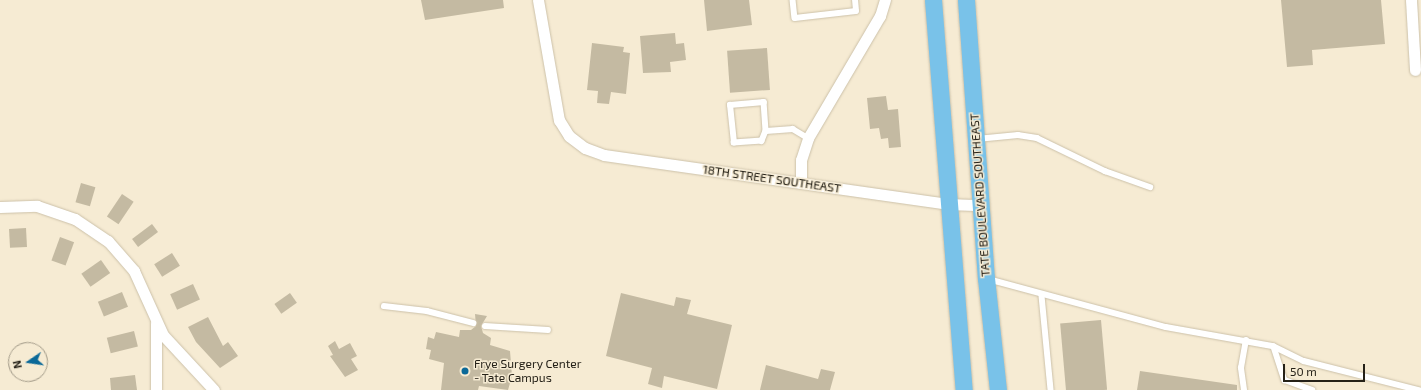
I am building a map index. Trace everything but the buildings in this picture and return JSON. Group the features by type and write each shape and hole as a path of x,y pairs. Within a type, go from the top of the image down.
{"main road":[{"path":"933,0 948,204 964,390"},
{"name":"TATE BOULEVARD SOUTHEAST","path":"966,0 986,278 998,390"}],"street":[{"name":"18TH STREET SOUTHEAST","path":"538,0 555,106 569,136 585,148 604,155 948,204 981,205"},
{"path":"801,182 801,160 808,138 880,16 885,0"},
{"path":"1411,0 1415,70"},
{"path":"0,208 37,206 93,229 130,266 156,321 184,361 214,390"},
{"path":"156,321 156,390"}],"lane":[{"path":"793,0 795,18 856,11 855,0"},
{"path":"764,102 766,130 762,141 734,143 730,105 764,102"},
{"path":"766,130 793,129 808,138"},
{"path":"976,139 1018,135 1037,138 1105,171 1150,187"},
{"path":"986,278 1042,296 1166,327 1273,346 1304,361 1420,390"},
{"path":"1042,296 1051,390"},
{"path":"384,306 427,311 473,323"},
{"path":"484,326 548,330"},
{"path":"1244,390 1241,368 1246,340"},
{"path":"1273,346 1285,380 1312,390"}],"place":[{"name":"Frye Surgery Center - Tate Campus","path":"465,371"}]}
